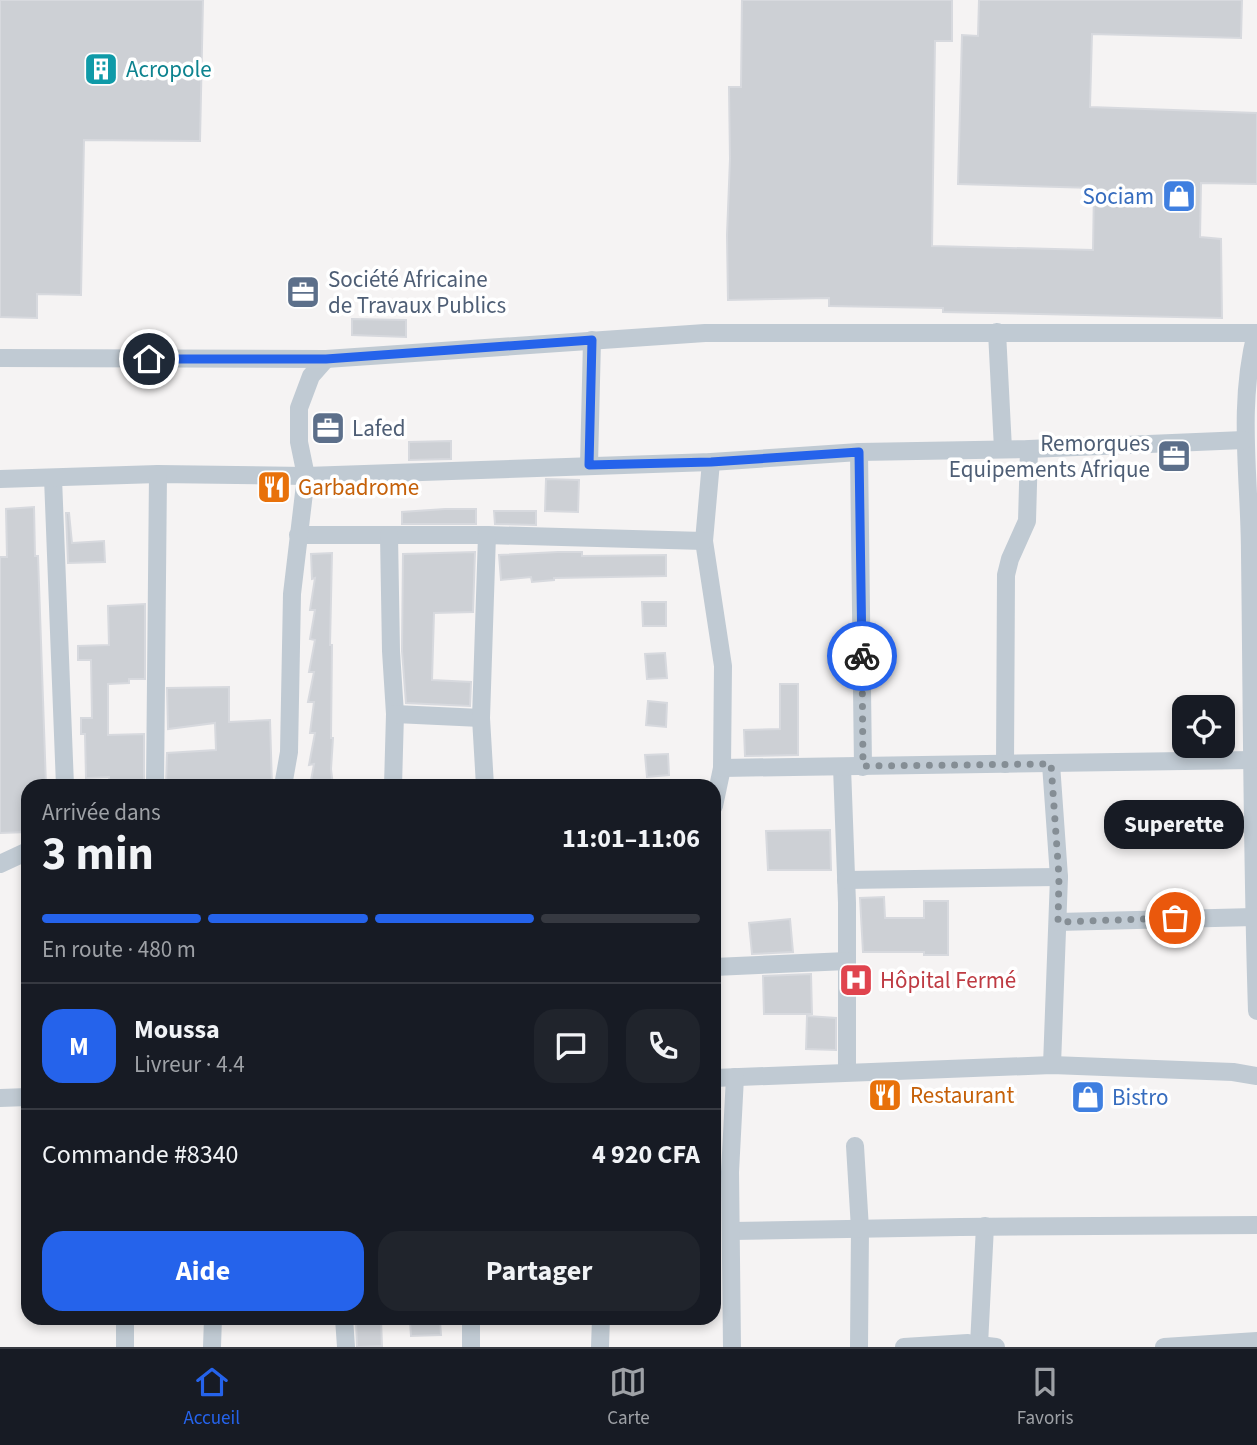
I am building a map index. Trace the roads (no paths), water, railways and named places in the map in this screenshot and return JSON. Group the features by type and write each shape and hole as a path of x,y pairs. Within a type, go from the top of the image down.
{"street":[{"path":"997,332 1003,449"},
{"path":"0,358 326,359 705,333 1256,333 1250,360 1249,446 1254,538 1254,917 1257,1011"},
{"path":"589,465 592,340"},
{"path":"284,779 289,752 289,671 298,536 306,476 299,442 299,408 311,376 326,359"},
{"path":"0,479 158,474 306,476 711,462 859,452 1249,446"},
{"path":"1005,765 1006,575 1027,521 1029,449"},
{"path":"859,452 863,766"},
{"path":"711,462 704,541 723,666 720,779"},
{"path":"155,779 158,474"},
{"path":"52,478 65,779"},
{"path":"389,535 391,651 396,714 393,779"},
{"path":"298,536 487,535 704,541"},
{"path":"485,779 481,718 487,535"},
{"path":"396,714 481,718"},
{"path":"722,768 1051,764 1254,765"},
{"path":"1051,764 1059,877 1052,1065"},
{"path":"842,767 846,880 847,1072"},
{"path":"0,864 21,854"},
{"path":"846,880 1059,877"},
{"path":"1058,922 1254,917"},
{"path":"721,967 847,961"},
{"path":"721,1077 1052,1065 1233,1072 1257,1076"},
{"path":"732,1347 731,1133 736,1077"},
{"path":"0,1098 21,1097"},
{"path":"855,1146 860,1228 859,1347"},
{"path":"732,1231 985,1226 1257,1228 1257,1219"},
{"path":"904,1347 988,1346 985,1226"},
{"path":"125,1325 125,1347"},
{"path":"212,1325 212,1347"},
{"path":"344,1325 346,1347"},
{"path":"471,1325 471,1347"},
{"path":"600,1347 601,1325"},
{"path":"1175,1347 1257,1341"}],"place":[{"name":"Acropole","path":"101,69"},
{"name":"Sociam","path":"1179,196"},
{"name":"Société Africaine de Travaux Publics","path":"303,292"},
{"name":"Lafed","path":"328,428"},
{"name":"Remorques Equipements Afrique","path":"1174,456"},
{"name":"Garbadrome","path":"274,487"},
{"name":"Superette","path":"1175,918"},
{"name":"Hôpital Fermé","path":"856,980"},
{"name":"Restaurant","path":"885,1095"},
{"name":"Bistro","path":"1088,1097"}]}
